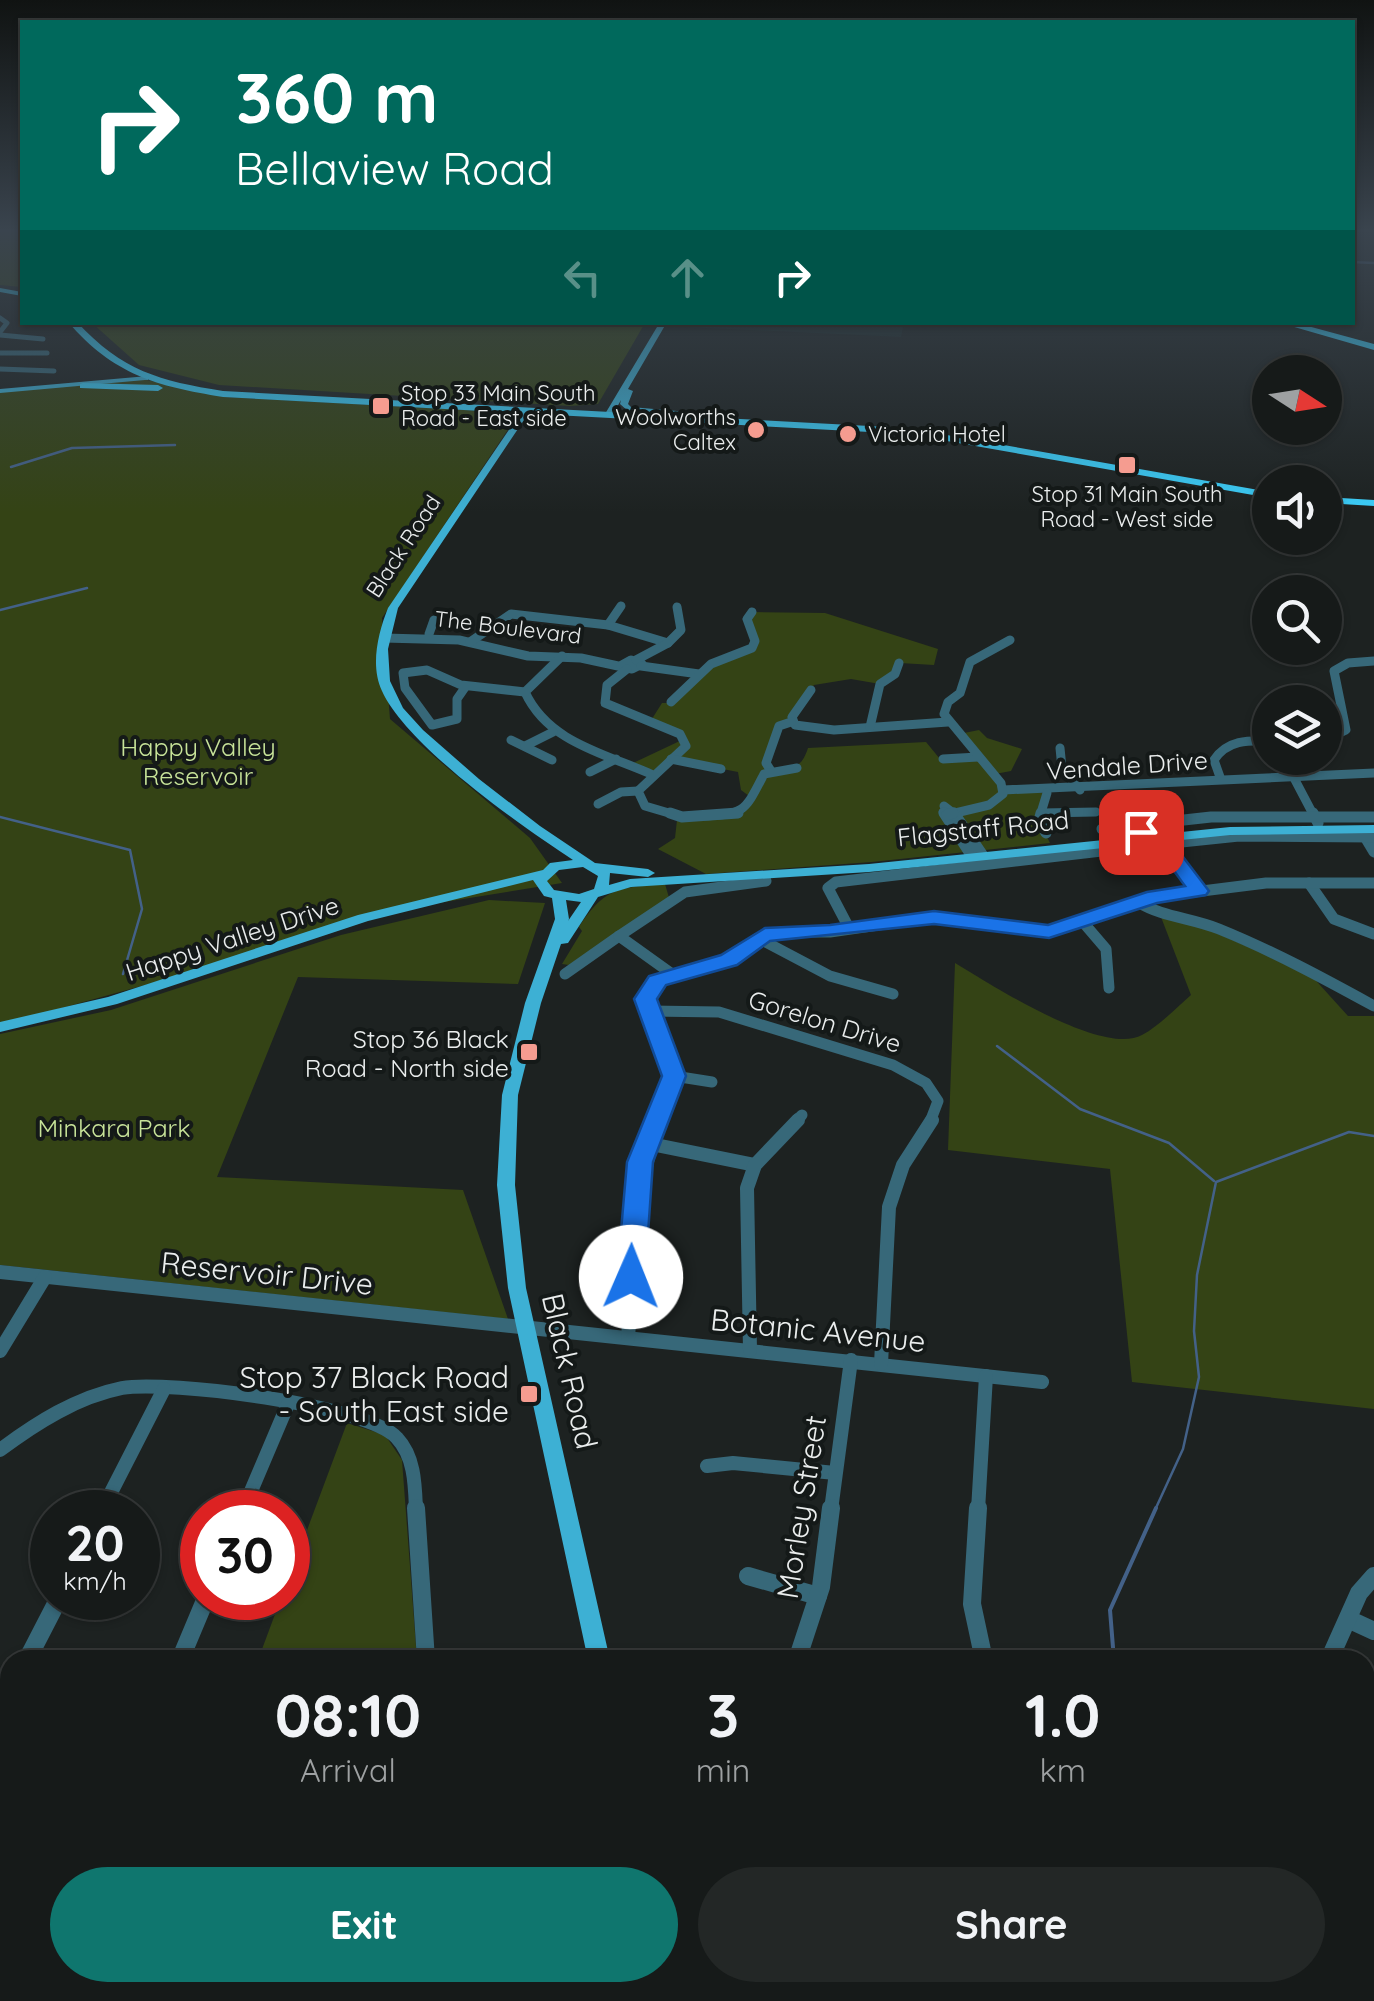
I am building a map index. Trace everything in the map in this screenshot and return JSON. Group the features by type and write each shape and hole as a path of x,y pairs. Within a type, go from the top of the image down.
{"highway":[{"path":"76,325 115,360 144,378 223,394"},
{"path":"86,325 115,360 122,376 100,384"},
{"path":"1295,325 1374,345"},
{"path":"1307,325 1374,345"},
{"path":"115,360 160,376 264,394 523,415 545,410 612,410 935,431 1198,482"},
{"path":"144,378 160,376"},
{"path":"83,386 481,408 523,415"},
{"path":"612,410 884,429"},
{"path":"830,422 1252,490"},
{"path":"1342,498 1374,500"}],"main road":[{"path":"612,410 662,325"},
{"path":"0,391 144,378"},
{"path":"630,382 626,408 677,414"},
{"path":"481,408 523,415"},
{"name":"Black Road","path":"523,415 393,608 384,636 386,690 406,719 449,760 591,865"},
{"name":"Flagstaff Road","path":"554,895 642,881 977,854 1143,835 1318,823 1372,829"},
{"path":"549,836 555,850 541,884 554,895"},
{"name":"Flagstaff Road","path":"546,871 591,865 659,874 720,873 977,854"},
{"path":"591,865 606,878 597,891"},
{"name":"Happy Valley Drive","path":"0,1028 112,1001 363,918 478,892 546,871"},
{"name":"Black Road","path":"542,979 597,891"},
{"name":"Happy Valley Drive","path":"478,892 554,895"},
{"name":"Black Road","path":"554,895 562,919 510,1095 506,1136 515,1272 597,1650"}],"street":[{"path":"0,333 43,336"},
{"path":"0,353 47,353"},
{"path":"0,370 54,370"},
{"path":"608,625 622,606"},
{"path":"598,804 621,792 638,791 651,774 686,746 680,734 605,703 607,685 681,630 676,607"},
{"path":"671,702 710,664 752,648 755,641 747,619 752,612"},
{"path":"472,640 507,614 608,625 668,643"},
{"path":"429,634 434,620"},
{"name":"The Boulevard","path":"384,636 429,634 472,640 508,653 562,654 699,674"},
{"name":"The Boulevard","path":"384,636 472,640"},
{"path":"977,854 946,811 990,804 999,800 1003,790 948,722 944,708 960,693 970,662 1010,640"},
{"path":"526,692 562,654"},
{"path":"1337,685 1334,671 1348,663 1374,661"},
{"path":"870,727 880,684 895,674 899,664"},
{"path":"466,686 457,698 457,720 432,724 405,688 403,674 427,670 466,686 526,692"},
{"path":"791,722 811,690"},
{"path":"526,692 536,716 554,732 651,774"},
{"path":"771,771 766,763 778,726 791,722 818,729 948,722"},
{"path":"525,746 554,732"},
{"path":"511,740 552,760"},
{"path":"1220,778 1214,760 1218,752 1238,742 1252,741"},
{"path":"1060,748 1062,768 1080,790"},
{"path":"942,758 978,757"},
{"path":"590,772 616,758"},
{"path":"671,759 722,769"},
{"path":"638,791 645,806 669,816 737,814 745,810 749,796 771,771 796,768"},
{"name":"Vendale Drive","path":"1003,790 1047,793 1220,778 1374,774"},
{"path":"1294,778 1318,823"},
{"path":"1046,833 1039,821 1047,793"},
{"path":"1042,813 1098,821 1211,817 1318,823"},
{"path":"1163,850 1172,843 1239,836 1372,829 1374,852"},
{"path":"1143,835 1178,863 1199,891"},
{"path":"849,928 828,888 836,882 1136,848 1145,849 1160,863 1178,863"},
{"path":"564,974 685,892 766,881"},
{"path":"1309,883 1330,918 1344,928 1374,934"},
{"path":"628,1338 632,1221 646,1143 674,1076 670,1054 650,1011 647,994 657,980 729,960 758,938 893,920 953,918 1040,932 1138,902 1199,891 1374,883"},
{"path":"1138,902 1154,912 1194,918 1273,951 1374,1006"},
{"path":"1082,921 1106,949 1108,988"},
{"path":"619,936 672,974"},
{"path":"758,938 830,976 893,994"},
{"name":"Gorelon Drive","path":"650,1011 701,1009 756,1022 893,1065 926,1083 938,1100 937,1110 895,1182 882,1259 886,1311 882,1364"},
{"path":"674,1076 712,1082"},
{"path":"750,1350 747,1188 754,1164 802,1115"},
{"path":"646,1143 754,1164"},
{"name":"Reservoir Drive","path":"0,1272 528,1328"},
{"path":"0,1351 46,1278"},
{"name":"Botanic Avenue","path":"528,1328 1042,1382"},
{"name":"Morley Street","path":"800,1650 818,1596 851,1360"},
{"path":"982,1650 972,1604 986,1376"},
{"path":"2,1446 82,1402 124,1388 164,1388 288,1404 378,1424 396,1435 407,1452 414,1478 425,1650"},
{"path":"112,1490 164,1388"},
{"path":"251,1490 288,1404"},
{"path":"707,1466 733,1463 835,1474"},
{"path":"748,1576 818,1596"},
{"path":"1334,1650 1359,1594 1374,1576"},
{"path":"1348,1618 1374,1632"},
{"path":"32,1650 47,1620"},
{"path":"184,1650 197,1620"}],"shaded area":[{"path":"663,325 903,325 901,337"}],"green space":[{"path":"95,325 644,325 598,404 570,406 219,385 139,365"},
{"name":"Happy Valley Reservoir","path":"142,379 225,397 519,413 382,618 390,719 530,838 562,883 376,913 185,974 0,1025 0,392"},
{"path":"752,612 825,613 938,649 934,665 900,663 880,684 851,679 814,685 784,724 766,763 771,770 795,766 808,748 926,742 940,759 978,757 959,734 979,730 987,738 1022,749 1011,771 995,774 1004,790 1047,793 1039,821 1050,843 706,874 658,849 675,838 677,820 737,814 749,796 741,790 738,772 671,759 654,772 631,764 684,739 650,722 662,703 668,703 699,674 752,648 747,619"},
{"path":"665,884 670,901 569,965 562,964 582,931 579,927 606,896 625,889"},
{"name":"Minkara Park","path":"489,900 545,903 518,984 298,977 217,1177 463,1190 508,1319 0,1265 0,1034 111,1010 341,935"},
{"path":"1161,917 1189,921 1310,974 1348,1016 1374,1016 1374,1409 1132,1382 1110,1169 948,1150 955,963 1019,1001 1075,1027 1124,1039 1142,1035 1191,995"},
{"path":"347,1423 385,1435 402,1460 416,1650 262,1650 273,1620 310,1620 310,1522"}],"waterway":[{"path":"11,467 72,448 175,445"},
{"path":"0,610 87,588"},
{"path":"0,817 130,850 142,909 123,974"},
{"path":"997,1046 1080,1109 1169,1143 1214,1181"},
{"path":"1155,1510 1183,1449 1199,1377 1194,1331 1197,1275 1216,1182 1349,1132 1374,1136"},
{"path":"1113,1650 1110,1610 1156,1508"}],"place":[{"name":"Stop 33 Main South Road - East side","path":"381,406"},
{"name":"Woolworths Caltex","path":"756,430"},
{"name":"Victoria Hotel","path":"848,434"},
{"name":"Stop 31 Main South Road - West side","path":"1127,465"},
{"name":"Stop 36 Black Road - North side","path":"529,1052"},
{"name":"Stop 37 Black Road - South East side","path":"529,1394"}],"route":[{"path":"631,1277 632,1221 640,1162 674,1076 670,1054 656,1030 646,999 657,980 729,960 765,934 830,932 934,917 1049,932 1154,897 1199,891 1170,853 1150,844 1141,832"}]}
